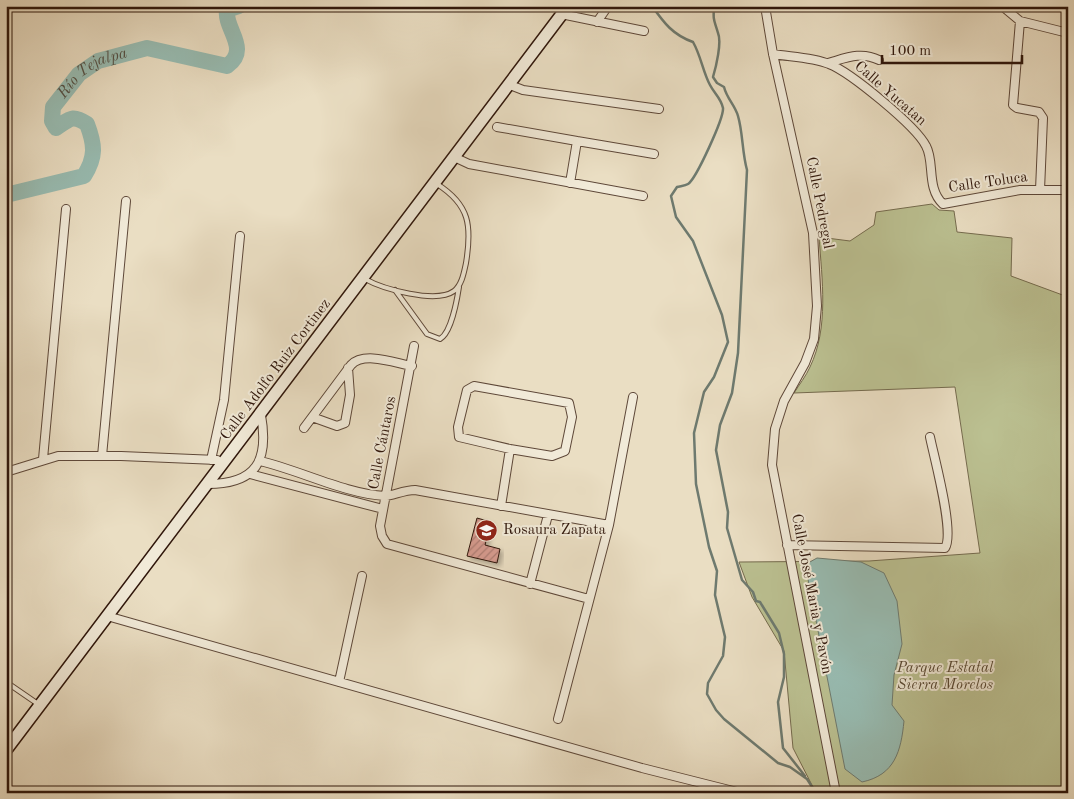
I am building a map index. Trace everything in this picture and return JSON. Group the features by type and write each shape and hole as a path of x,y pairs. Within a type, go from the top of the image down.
{"main road":[{"name":"Calle Adolfo Ruiz Cortinez","path":"6,750 106,616 261,415 565,10"}],"street":[{"path":"597,22 608,6"},
{"name":"Calle Pedregal","path":"766,6 773,54 813,232 816,271 817,306 814,339 805,363 784,400"},
{"path":"1002,6 1020,21 1068,33"},
{"path":"565,10 597,22 644,31"},
{"path":"1020,21 1013,105 1017,108 1039,112 1043,118 1040,190"},
{"name":"Calle Yucatan","path":"773,54 828,64 838,68 872,92 922,140 928,152 931,180 938,198 943,204"},
{"path":"828,64 855,55 868,55 879,60"},
{"path":"510,85 523,90 659,109"},
{"path":"497,127 654,154"},
{"path":"570,182 578,141"},
{"path":"454,157 469,164 643,196"},
{"name":"Calle Toluca","path":"943,204 1020,190 1068,190"},
{"path":"102,456 126,201"},
{"path":"43,459 66,209"},
{"path":"212,460 224,400 240,236"},
{"name":"Calle Cántaros","path":"414,346 412,366 380,526 382,536 387,544 530,584"},
{"path":"304,428 348,368 358,359 370,358 412,366"},
{"path":"312,417 336,426 345,423 350,395 348,368"},
{"path":"478,386 569,403 572,417 565,451 562,454 552,456 510,450 459,437 458,427 466,390 478,386"},
{"path":"558,719 609,525 633,397"},
{"name":"Calle José Maria y Pavón","path":"784,400 775,429 772,466 836,793"},
{"path":"208,484 235,481 250,474 260,461 264,439 261,415"},
{"path":"787,545 945,548 948,538 946,514 930,437"},
{"path":"501,506 510,450"},
{"path":"6,472 43,459 58,456 226,460"},
{"path":"260,461 354,489 387,496 401,490 415,490 609,525"},
{"path":"250,474 383,509"},
{"path":"548,515 530,584 589,599"},
{"path":"339,682 362,576"},
{"path":"106,616 642,768 741,793"}],"lane":[{"path":"395,290 420,326 433,337 440,339 444,337 460,286 470,239 468,223 459,203 451,193 434,183"},
{"path":"363,278 395,290 442,295 453,292 460,286"},
{"path":"6,682 40,705"}],"green space":[{"name":"Parque Estatal Sierra Morelos","path":"932,204 939,210 954,211 957,232 1012,238 1011,276 1068,297 1068,793 816,793 793,748 784,651 752,597 739,562 869,561 980,553 955,387 794,393 810,367 820,336 823,303 819,237 850,241 874,225 876,212"}],"water":[{"path":"817,558 861,562 884,573 897,601 902,644 894,675 892,705 904,721 901,742 889,768 873,779 862,782 845,769 806,569 808,563"}],"building":[{"path":"477,518 491,522 485,545 500,549 497,563 467,556"}],"waterway":[{"name":"Río Tejalpa","path":"6,195 84,176 91,163 93,151 92,138 87,124 74,118 56,128 52,121 53,107 79,74 98,61 147,48 227,66 237,53 237,46 227,17 227,10 239,6"},
{"path":"652,6 670,28 680,36 693,42 708,80 721,101 723,108 714,135 692,180 688,184 677,187 671,196 676,217 693,241 722,315 728,342 714,377 704,392 694,433 696,484 709,547 717,571 715,595 725,637 723,656 708,683 707,694 716,710 724,719 778,763 790,767 807,779 816,793"},
{"path":"714,6 719,48 713,77 717,83 724,87 737,112 747,170 738,353 732,393 720,425 716,450 728,512 727,528 742,580 753,592 756,601 760,602 779,633 784,654 784,677 778,702 783,748 805,776"}],"place":[{"name":"Rosaura Zapata","path":"487,530"}]}
